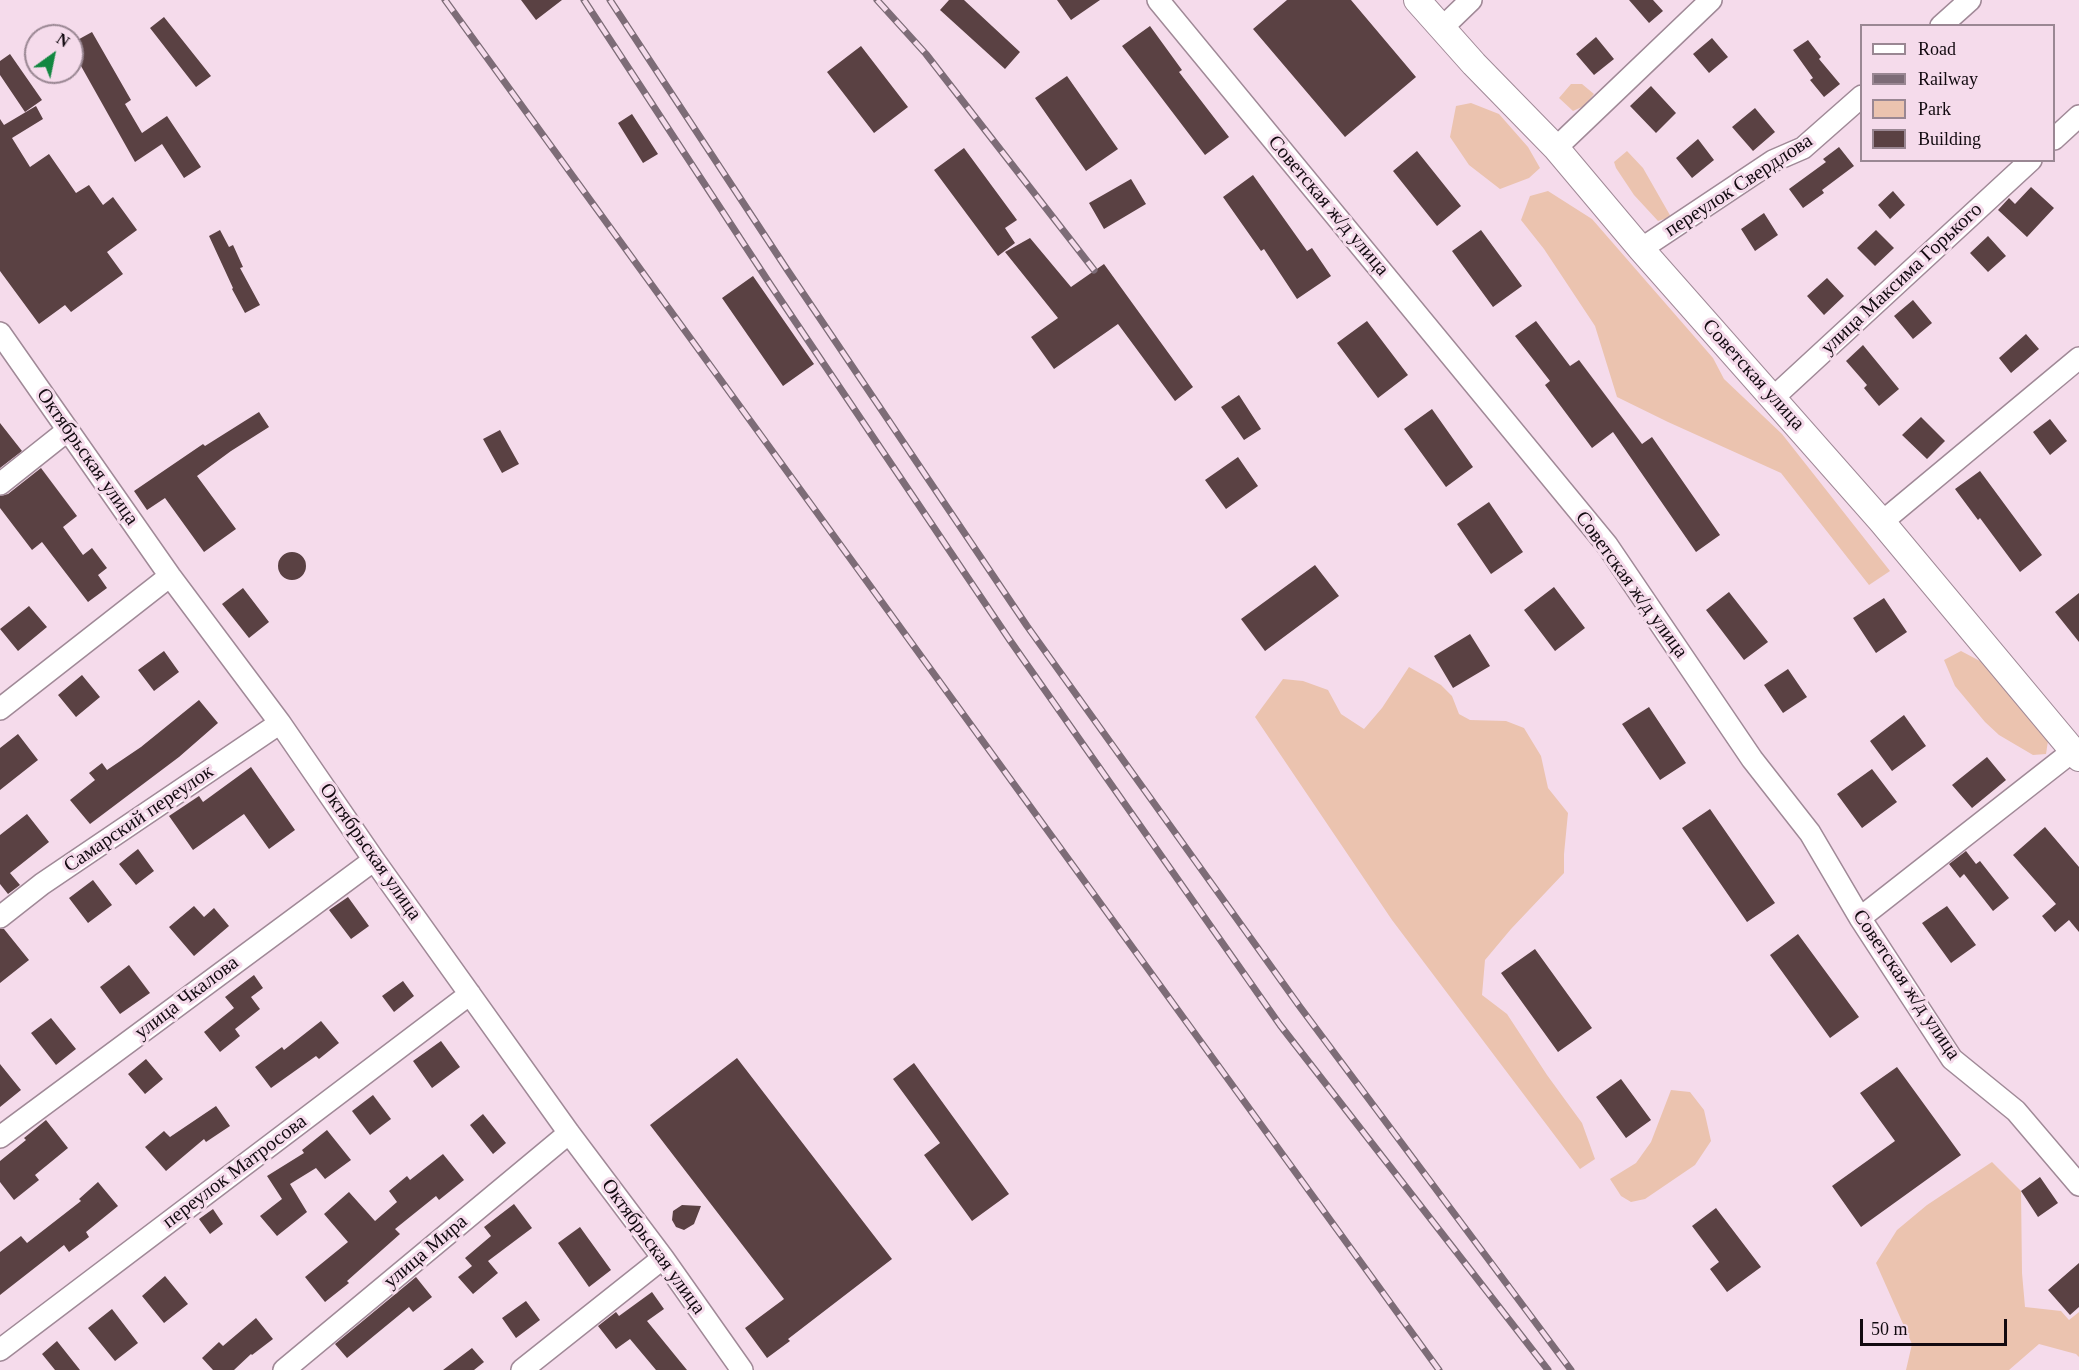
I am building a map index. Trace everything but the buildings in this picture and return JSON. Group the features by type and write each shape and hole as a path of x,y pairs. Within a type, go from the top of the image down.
{"main road":[{"name":"Советская улица","path":"1416,0 1474,64 1557,148 1641,249 1882,522 2076,754"}],"street":[{"name":"Советская ж/д улица","path":"1158,0 1607,545 1752,759 1810,833 1860,918 1952,1059 2016,1111 2079,1185"},
{"path":"1443,28 1471,0"},
{"path":"1557,148 1710,0"},
{"path":"1943,24 1970,0"},
{"name":"переулок Свердлова","path":"1641,249 1773,161 1803,148 1860,98"},
{"path":"2055,139 2079,116"},
{"name":"улица Максима Горького","path":"1774,398 2029,162"},
{"name":"Октябрьская улица","path":"0,333 170,576 280,723 374,860 569,1134 663,1258 742,1370"},
{"path":"1882,522 2079,358"},
{"path":"0,484 68,430"},
{"path":"0,709 170,576"},
{"name":"Самарский переулок","path":"0,917 42,884 280,723"},
{"path":"1860,918 2076,754"},
{"name":"улица Чкалова","path":"0,1137 374,860"},
{"name":"переулок Матросова","path":"0,1350 470,994"},
{"name":"улица Мира","path":"284,1370 569,1134"},
{"path":"522,1370 663,1258"}],"green space":[{"path":"1571,84 1582,84 1594,94 1584,106 1573,111 1559,98"},
{"path":"1471,103 1499,114 1528,147 1540,168 1529,178 1500,189 1469,165 1450,137 1456,106"},
{"path":"1627,151 1643,168 1671,217 1658,221 1634,195 1616,168 1614,162"},
{"path":"1548,191 1592,219 1713,358 1724,379 1782,434 1890,571 1869,585 1781,473 1617,397 1595,326 1544,249 1521,220 1530,196"},
{"path":"1961,651 1995,669 2048,741 2046,754 2033,755 1999,735 1955,686 1944,660"},
{"path":"1409,667 1441,685 1452,696 1459,714 1470,720 1506,721 1524,728 1541,756 1548,788 1568,813 1564,873 1485,960 1482,995 1507,1014 1582,1123 1595,1159 1580,1169 1392,920 1255,717 1283,679 1303,681 1328,690 1341,714 1364,729 1382,708"},
{"path":"1671,1090 1690,1092 1704,1110 1711,1141 1695,1165 1645,1199 1631,1202 1621,1196 1610,1179 1636,1163 1651,1142"},
{"path":"1992,1162 2021,1191 2022,1273 2025,1307 2061,1311 2069,1320 2079,1312 2079,1357 2076,1354 2039,1344 2009,1370 1906,1370 1912,1344 1876,1263 1897,1230 1927,1205"}],"railway":[{"path":"445,0 1439,1370"},
{"path":"584,0 770,284 1009,639 1280,1025 1548,1370"},
{"path":"610,0 788,271 1027,626 1300,1007 1571,1370"},
{"path":"877,0 926,54 1094,270"}]}
